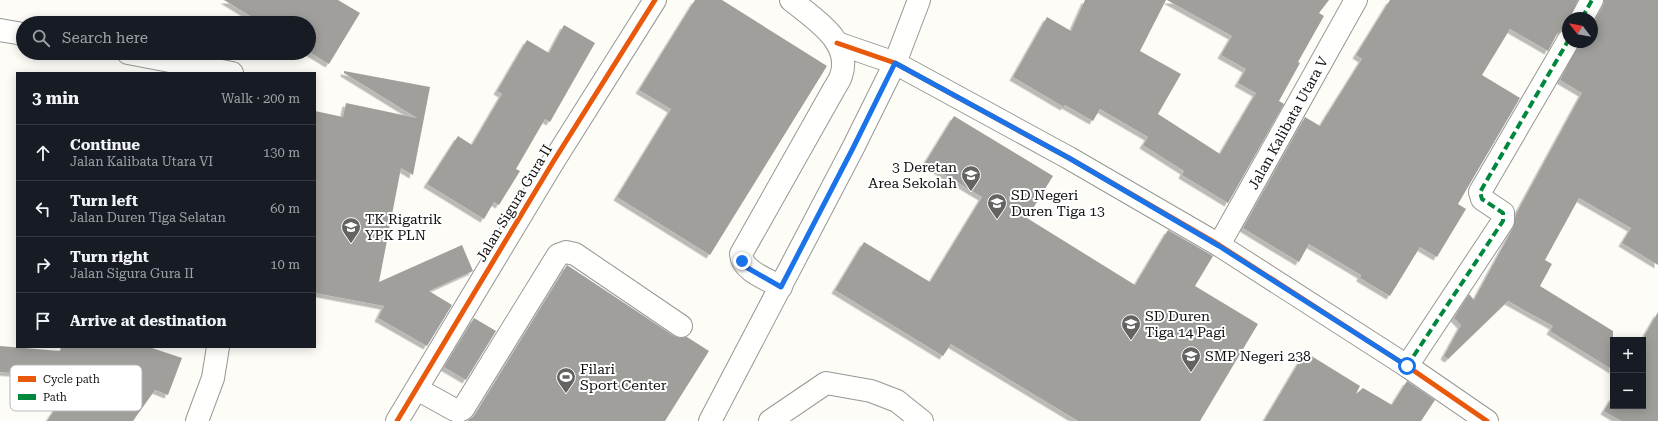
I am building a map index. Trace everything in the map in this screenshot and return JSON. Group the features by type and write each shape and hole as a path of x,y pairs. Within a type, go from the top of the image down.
{"street":[{"name":"Jalan Sigura Gura II","path":"397,421 553,162 655,0"},
{"path":"781,287 746,267 742,261 741,254 841,75 843,62 837,43 828,30 791,0"},
{"path":"718,419 781,287 895,63 919,0"},
{"name":"Jalan Kalibata Utara V","path":"1219,246 1356,0"},
{"path":"1585,12 1592,0"},
{"path":"0,30 16,33"},
{"path":"837,43 895,63 1069,158 1219,246 1407,366 1487,421"},
{"path":"1407,366 1503,221 1503,213 1482,199 1480,192 1564,48"},
{"path":"164,60 227,72"},
{"path":"417,389 455,410 459,411 463,409 558,254 566,252 575,254 681,326"},
{"path":"197,421 213,378 218,348"},
{"path":"771,421 826,383 871,391 897,402 922,421"}],"building":[{"path":"224,0 338,0 360,13 329,64 316,56 316,16 250,16"},
{"path":"695,0 722,0 827,66 710,255 617,197 671,109 639,90"},
{"path":"1085,0 1166,0 1140,51 1181,74 1158,114 1220,154 1256,93 1238,83 1246,69 1221,55 1232,36 1167,0 1329,0 1319,13 1324,16 1298,62 1300,63 1279,101 1284,104 1228,203 1182,175 1184,171 1143,145 1148,137 1100,109 1093,121 1065,105 1064,107 1013,77 1047,17 1071,31"},
{"path":"1390,0 1578,0 1573,12 1562,12 1562,30 1557,34 1548,51 1510,29 1482,75 1520,98 1458,204 1466,209 1437,257 1420,247 1390,296 1360,278 1361,275 1309,244 1299,262 1243,228 1305,117 1320,126 1362,59 1356,55"},
{"path":"1604,0 1658,0 1658,265 1622,243 1631,228 1579,198 1545,260 1552,264 1540,286 1613,331 1613,337 1610,337 1610,368 1550,331 1553,326 1508,301 1448,359 1444,356 1461,325 1454,318 1469,294 1474,300 1513,228 1516,214 1582,93 1560,80 1577,48 1598,48 1598,15 1603,6"},
{"path":"564,25 595,43 550,122 545,119 516,169 520,171 499,205 494,202 484,219 427,184 458,136 472,145 502,94 497,91 527,40 549,53"},
{"path":"344,71 430,87 413,175 401,168 379,282 462,245 473,271 429,291 452,305 427,346 378,318 384,306 316,293 316,111 343,117 346,103 417,118 344,73"},
{"path":"954,116 1053,176 1027,218 1135,285 1168,230 1213,256 1195,286 1258,324 1200,421 1078,421 951,344 943,356 835,290 864,242 930,282 982,197 925,163"},
{"path":"567,265 674,336 680,338 687,337 709,351 665,421 467,421 474,416"},
{"path":"1658,312 1658,421 1621,421 1604,411 1610,401 1610,409 1646,409 1646,337 1644,337"},
{"path":"474,318 496,331 466,380 444,367"},
{"path":"0,346 60,351 61,348 152,348 182,358 168,395 155,390 142,408 142,365 10,365 10,373 0,372"},
{"name":"SMP Negeri 238","path":"1305,352 1360,386 1356,394 1363,388 1392,405 1407,381 1435,400 1421,421 1264,421"},
{"path":"54,411 140,411 133,421 47,421"}],"marked path":[{"path":"1585,12 1592,0"},
{"path":"1407,366 1503,221 1503,213 1482,199 1480,192 1564,48"}],"cycle path":[{"path":"397,421 553,162 655,0"},
{"path":"837,43 895,63 1069,158 1219,245 1407,366 1487,421"}],"place":[{"name":"3 Deretan Area Sekolah","path":"971,192"},
{"name":"SD Negeri Duren Tiga 13","path":"997,220"},
{"name":"TK Rigatrik YPK PLN","path":"351,244"},
{"name":"SD Duren Tiga 14 Pagi","path":"1131,341"},
{"name":"SMP Negeri 238","path":"1191,373"},
{"name":"Filari Sport Center","path":"566,394"}],"route":[{"path":"742,261 746,267 781,287 895,63 1069,158 1219,246 1407,366"}]}
